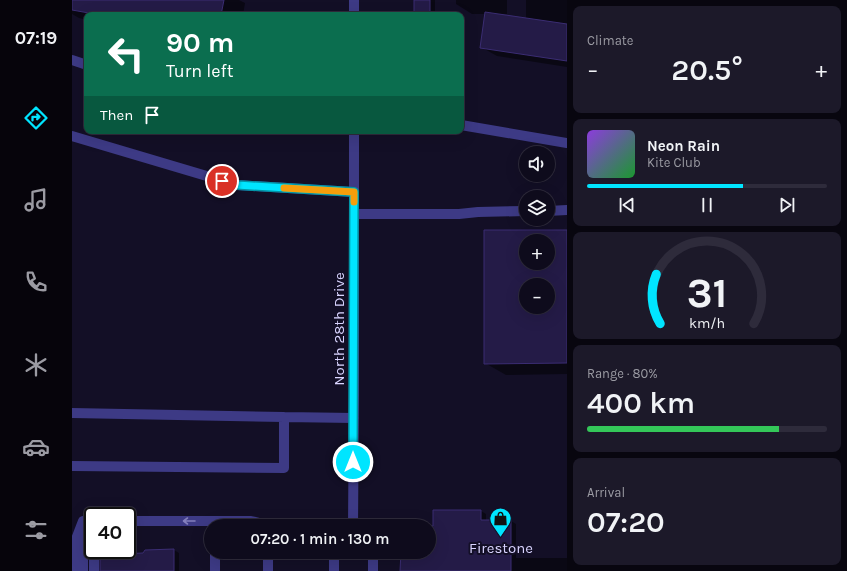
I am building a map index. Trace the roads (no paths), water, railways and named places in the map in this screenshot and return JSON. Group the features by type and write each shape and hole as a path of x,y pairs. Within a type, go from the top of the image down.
{"street":[{"path":"354,0 354,12"},
{"path":"72,60 84,64"},
{"path":"464,126 567,143"},
{"name":"North 28th Drive","path":"353,519 354,134"},
{"path":"72,136 237,185 354,192"},
{"path":"555,211 567,210"},
{"path":"354,214 459,214 519,211"},
{"path":"72,413 354,418"},
{"path":"72,466 284,468 284,417"},
{"path":"136,521 204,524"},
{"path":"72,535 84,524"},
{"path":"73,571 73,547 84,528"},
{"path":"84,571 85,559"},
{"path":"94,559 94,571"},
{"path":"215,559 215,571"},
{"path":"268,559 268,571"},
{"path":"334,559 334,571"},
{"path":"373,559 373,571"}],"place":[{"name":"Firestone","path":"501,538"}]}
